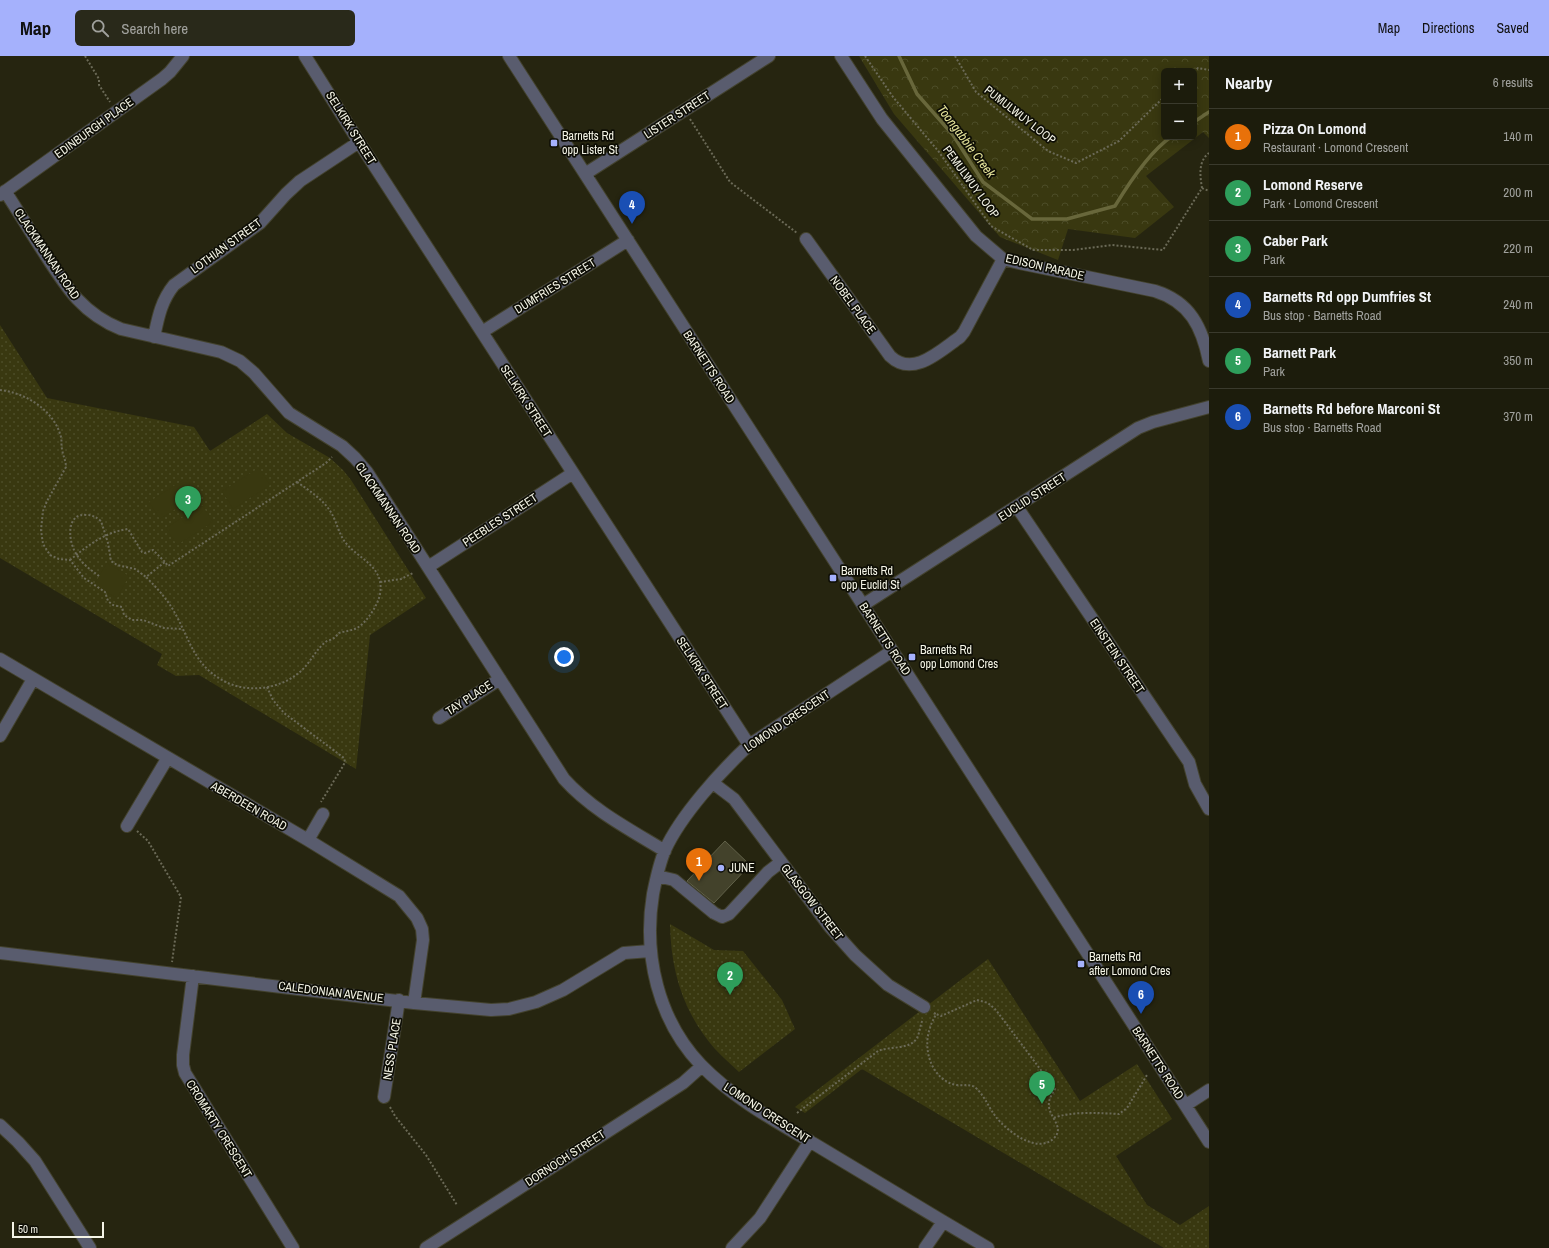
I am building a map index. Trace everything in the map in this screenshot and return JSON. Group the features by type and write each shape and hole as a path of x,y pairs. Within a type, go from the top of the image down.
{"street":[{"name":"EDINBURGH PLACE","path":"2,193 162,79 183,56"},
{"name":"SELKIRK STREET","path":"305,56 749,745"},
{"name":"BARNETTS ROAD","path":"509,56 1209,1142"},
{"name":"LISTER STREET","path":"586,174 769,56"},
{"name":"EDISON PARADE","path":"841,56 882,119 976,236 1003,259 1164,294 1186,309 1196,322 1203,336 1209,362"},
{"name":"LOTHIAN STREET","path":"154,337 161,305 174,285 260,223 300,181 359,142"},
{"name":"CLACKMANNAN ROAD","path":"2,193 65,286 78,302 91,313 111,326 131,332 221,352 248,367 289,413 333,440 355,458 367,472 556,768 572,788 597,809 665,851"},
{"name":"NOBEL PLACE","path":"806,239 890,356 904,370 924,361 960,337 1003,259"},
{"name":"DUMFRIES STREET","path":"482,332 628,240"},
{"name":"EUCLID STREET","path":"863,605 1146,424 1209,407"},
{"name":"PEEBLES STREET","path":"428,567 573,473"},
{"name":"EINSTEIN STREET","path":"1017,507 1189,762 1195,784 1209,809"},
{"name":"LOMOND CRESCENT","path":"892,651 749,745 736,757 686,816 665,851 657,876 651,907 649,928 650,950 658,988 666,1011 677,1033 702,1066 738,1096 988,1248"},
{"name":"ABERDEEN ROAD","path":"0,659 167,759 308,840 399,896 417,918 422,929 423,940 414,1003"},
{"path":"0,736 33,679"},
{"name":"TAY PLACE","path":"439,718 500,679"},
{"path":"127,826 167,759"},
{"name":"GLASGOW STREET","path":"713,783 734,799 830,927 855,955 888,985 926,1008"},
{"path":"308,840 321,809"},
{"path":"657,876 674,880 714,913 722,917 729,914 768,872 781,862"},
{"name":"CALEDONIAN AVENUE","path":"0,953 414,1003 491,1010 509,1009 536,1002 556,994 624,953 650,950"},
{"name":"CROMARTY CRESCENT","path":"193,976 183,1055 185,1073 293,1248"},
{"name":"NESS PLACE","path":"384,1097 399,1000"},
{"name":"DORNOCH STREET","path":"426,1248 683,1083 702,1066"},
{"path":"1186,1105 1209,1090"},
{"path":"0,1125 35,1161 90,1248"},
{"path":"732,1248 760,1218 810,1141"},
{"path":"925,1248 943,1222"}],"path":[{"path":"85,56 99,79 99,85 116,112"},
{"name":"PEMULWUY LOOP","path":"866,56 893,97 939,152 991,226 1033,250 1073,250 1112,245 1163,250 1202,188"},
{"name":"PUMULWUY LOOP","path":"955,56 976,92 1048,151 1076,163 1119,141 1161,100"},
{"path":"1197,69 1209,70"},
{"path":"693,123 730,182 790,228"},
{"path":"1209,153 1205,156 1200,169 1202,188 1209,191"},
{"path":"0,390 19,395 39,405 51,416 61,437 66,467 46,501 43,511 41,530 43,544 50,555 59,559 70,560 93,542 128,529 142,552 145,553 153,550 168,566 326,463 332,457"},
{"path":"99,576 86,566 76,555 71,540 70,527 72,519 76,516 83,514 91,515 101,521 106,536 111,561 135,569 146,577 165,596 198,660 210,672 223,681 239,687 267,687 292,678 304,668 326,642 333,639 339,633 357,628 363,623 378,601 380,594 380,582 371,564 348,546 333,517 317,496 297,482"},
{"path":"70,560 84,578 105,592 108,601 114,605 122,607 124,615 127,618 132,620 143,620 164,628 183,629"},
{"path":"146,577 165,562"},
{"path":"380,582 401,579 413,573"},
{"path":"267,687 273,700 284,713 344,758 345,762 321,809"},
{"path":"141,834 148,841 181,897 172,962"},
{"path":"797,1113 878,1051 887,1048 905,1046 914,1041 920,1032 921,1022 926,1008 941,1016 977,1000 988,1003 996,1010 1055,1089 1050,1097 1048,1106 1057,1126 1056,1136 1045,1144 1033,1144 1023,1139 995,1117 976,1088 966,1084 957,1085 948,1082 933,1069 930,1062 927,1041 929,1028 936,1014"},
{"path":"1054,1118 1065,1115 1098,1113 1119,1114 1127,1108 1147,1075"},
{"path":"395,1116 426,1155 457,1205"}],"green space":[{"path":"859,56 1209,56 1209,138 1203,132 1197,137 1197,68 1161,68 1161,140 1193,140 1146,176 1174,207 1135,238 1068,229 1058,260 1000,237 894,114"},
{"path":"0,325 47,398 194,427 210,451 267,414 287,433 330,458 343,470 351,480 426,598 370,635 356,769 199,675 176,676 157,665 162,654 0,558"},
{"path":"259,468 270,485 233,509 222,491"},
{"path":"186,478 197,495 160,519 149,502"},
{"path":"202,505 213,522 177,545 166,528"},
{"path":"107,563 129,576 117,598 94,585"},
{"path":"670,924 714,950 743,951 782,1000 795,1029 739,1072 718,1052 704,1035 687,1006 676,975"},
{"path":"988,959 1080,1101 1137,1064 1172,1119 1116,1156 1147,1205 1180,1225 1209,1206 1209,1248 1164,1248 862,1069 805,1113 795,1107"}],"building":[{"path":"725,841 750,865 714,903 687,881"}],"waterway":[{"name":"Toongabbie Creek","path":"899,56 917,94 953,135 983,182 1032,219 1067,219 1115,206 1147,159 1167,140"},
{"name":"Toongabbie Creek","path":"1197,120 1209,112"}],"place":[{"name":"Barnetts Rd opp Lister St","path":"554,143"},
{"name":"Barnetts Rd opp Dumfries St","path":"632,224"},
{"name":"Caber Park","path":"188,519"},
{"name":"Barnetts Rd opp Euclid St","path":"833,578"},
{"name":"Barnetts Rd opp Lomond Cres","path":"912,657"},
{"name":"JUNE","path":"721,868"},
{"name":"Pizza On Lomond","path":"699,881"},
{"name":"Barnetts Rd after Lomond Cres","path":"1081,964"},
{"name":"Lomond Reserve","path":"730,995"},
{"name":"Barnetts Rd before Marconi St","path":"1141,1014"},
{"name":"Barnett Park","path":"1042,1104"}]}
